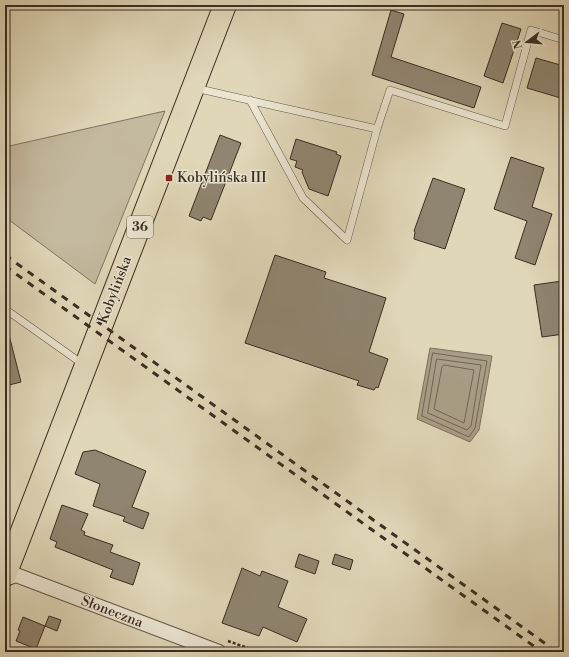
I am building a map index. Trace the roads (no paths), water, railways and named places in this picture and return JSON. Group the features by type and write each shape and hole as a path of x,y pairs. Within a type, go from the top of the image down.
{"main road":[{"name":"Kobylińska","path":"5,575 225,5"}],"street":[{"name":"Słoneczna","path":"5,579 16,575 222,646"}],"lane":[{"path":"250,100 303,198 347,240 390,90 505,126 531,30 564,40"},
{"path":"193,88 378,128"},
{"path":"5,309 86,366"}],"water":[{"path":"430,348 492,356 479,430 470,442 417,419"}],"railway":[{"path":"5,255 557,652"},
{"path":"5,266 542,652"}],"place":[{"name":"Kobylińska III","path":"169,178"}]}
